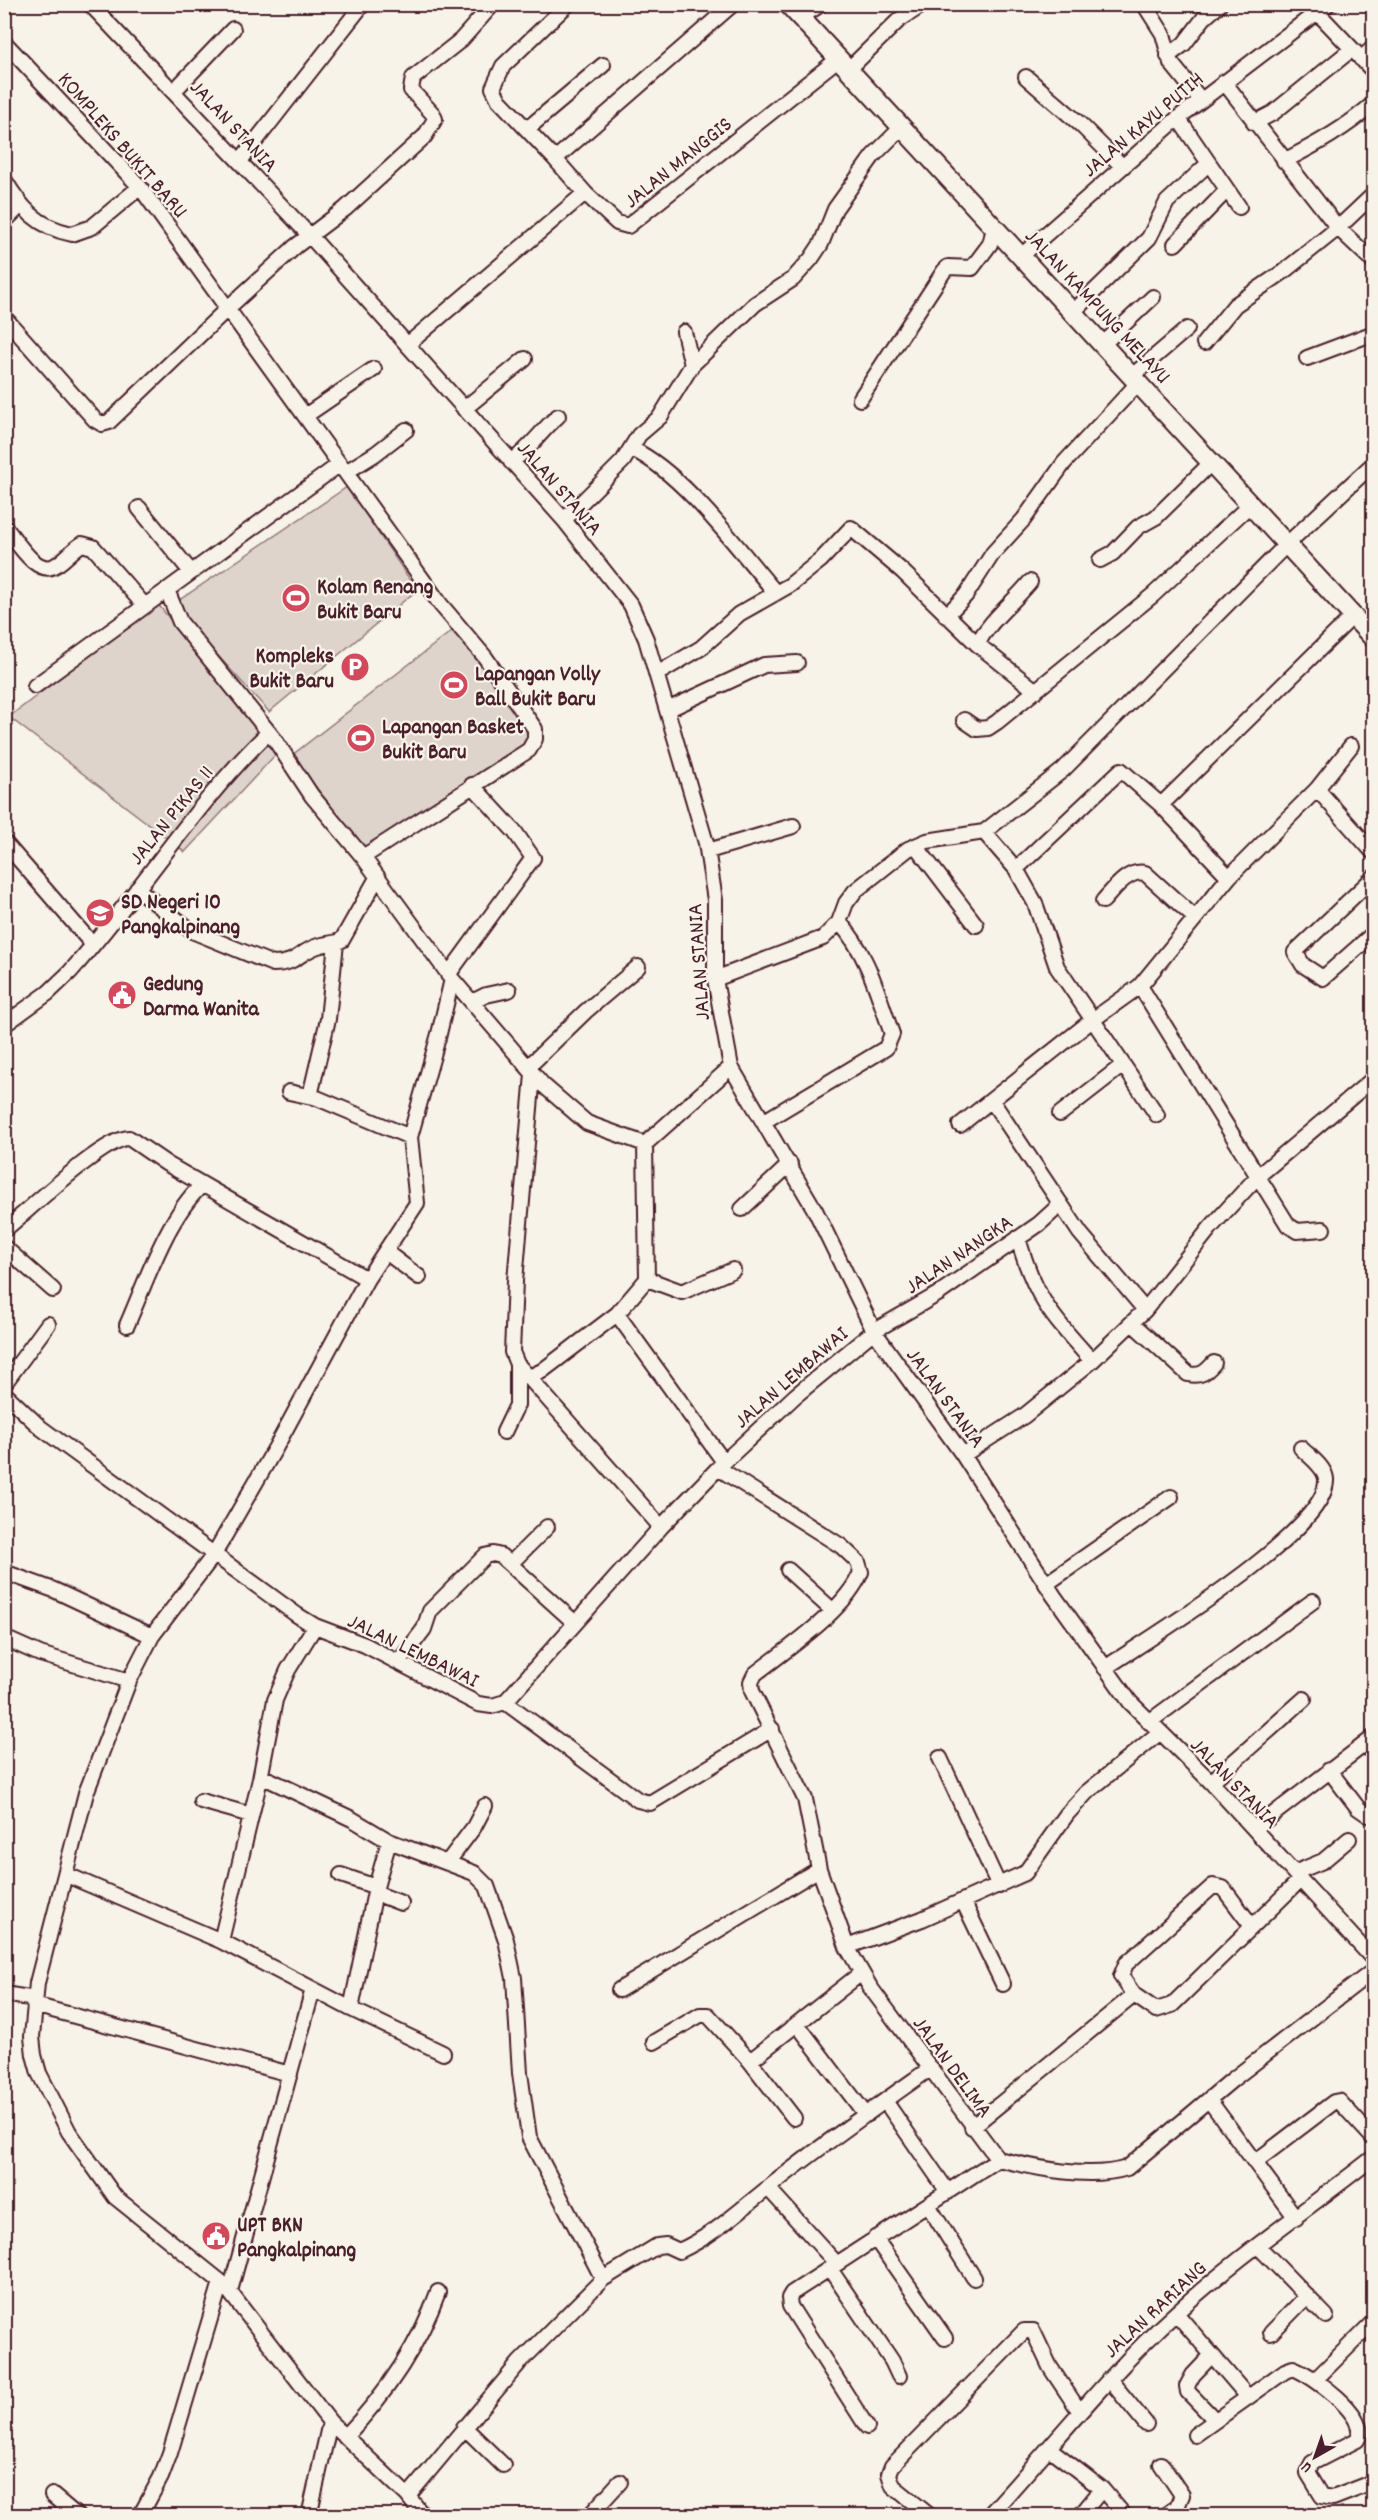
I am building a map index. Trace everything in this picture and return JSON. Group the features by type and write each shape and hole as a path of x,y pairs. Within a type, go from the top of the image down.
{"main road":[{"name":"JALAN KAMPUNG MELAYU","path":"794,11 1374,639"}],"street":[{"path":"240,161 363,4"},
{"path":"4,317 95,420 102,424 109,422 229,307 345,209 433,126 434,114 411,90 413,78 460,40 493,4"},
{"path":"568,4 503,66 493,88 499,100 585,193"},
{"path":"555,159 733,4"},
{"path":"794,11 821,4"},
{"path":"843,65 899,20 924,4"},
{"path":"1144,4 1163,34 1168,56 1201,100"},
{"path":"1168,56 1184,44 1204,18 1220,4"},
{"name":"JALAN STANIA","path":"94,6 311,237 564,520 631,605 646,639 657,674 708,851 715,900 715,979 731,1067 815,1210 874,1331 963,1455 1046,1584 1105,1668 1159,1733 1211,1782 1374,1960"},
{"path":"1224,82 1323,8 1357,54 1374,72"},
{"path":"174,91 232,28"},
{"name":"KOMPLEKS BUKIT BARU","path":"4,42 140,187 229,307 435,595 485,657 535,729 535,739 529,750 472,785"},
{"path":"1254,123 1273,113 1357,54 1374,47"},
{"path":"527,129 603,65"},
{"name":"JALAN MANGGIS","path":"407,345 585,193 617,223 628,226 843,65"},
{"path":"1026,77 1122,166"},
{"name":"JALAN KAYU PUTIH","path":"1020,257 1122,166 1224,82 1338,228 1374,262"},
{"path":"1284,161 1332,137 1351,124 1374,103"},
{"path":"1178,118 1239,207"},
{"path":"564,520 632,449 639,435 660,417 672,401 692,365 755,304 793,279 805,266 821,244 835,209 873,156 901,128"},
{"path":"1072,313 1149,238 1167,202 1209,163"},
{"path":"4,179 20,206 40,221 61,232 78,234 92,227 140,187"},
{"path":"1175,244 1227,190"},
{"path":"1204,343 1235,305 1283,272 1338,228 1374,194"},
{"path":"4,222 20,206"},
{"path":"860,399 944,271 948,267 972,268 998,232"},
{"path":"1102,345 1153,297"},
{"path":"946,616 966,594 993,553 1024,519 1064,463 1135,379 1187,329"},
{"path":"684,332 692,365"},
{"path":"1307,358 1374,333"},
{"path":"464,409 525,359"},
{"path":"305,416 374,369"},
{"path":"511,462 524,453 541,431 558,416"},
{"path":"35,686 191,572 343,468 406,430"},
{"path":"632,449 647,456 674,477 776,593"},
{"path":"1100,560 1113,553 1138,527 1156,517 1212,462"},
{"path":"715,979 823,938 839,922 846,903 855,891 892,860 916,846 984,832 1063,770 1287,544 1374,463"},
{"path":"964,720 972,728 988,728 1153,595 1251,504"},
{"path":"139,508 191,572"},
{"path":"4,526 35,563 45,567 57,565 82,544 93,547 145,606"},
{"path":"657,674 701,648 739,614 776,593 821,560 851,528 903,571 946,616 977,644 1036,691"},
{"path":"977,644 1003,608 1018,597 1030,582"},
{"path":"167,590 180,622 215,669 265,726 312,796 363,857 450,977 531,1071 562,1103 587,1123 645,1144"},
{"path":"1161,805 1352,617"},
{"path":"667,710 764,665 797,663"},
{"name":"JALAN PIKAS 11","path":"4,1025 60,983 93,945 265,726"},
{"path":"960,1125 1091,1021 1140,986 1229,877 1317,789 1351,746"},
{"path":"1016,869 1119,771 1126,773 1161,805 1229,877"},
{"path":"363,857 472,785 515,832 533,858 450,977 439,1034 410,1137 417,1203 367,1280 276,1447 213,1556 152,1636 129,1681 86,1793 35,2002 32,2037 39,2073 69,2132 88,2162 115,2197 135,2216 225,2286 330,2422 408,2496 423,2516"},
{"path":"1317,789 1374,853"},
{"path":"708,851 794,826"},
{"path":"984,832 1016,869 1035,903 1057,967 1091,1021 1157,1115"},
{"path":"4,842 93,945"},
{"path":"916,846 976,925"},
{"path":"1103,901 1131,873 1145,873 1195,918"},
{"path":"1374,877 1295,952 1303,965 1323,978 1374,933"},
{"path":"137,889 192,931 273,964 285,964 316,947 342,940 377,878"},
{"path":"764,1122 886,1048 891,1041 892,1034 868,966 849,933 839,922"},
{"path":"310,1096 328,1019 336,943"},
{"path":"638,967 586,1011 531,1071 512,1352 517,1364 661,1527"},
{"path":"1140,986 1291,1228 1323,1229"},
{"path":"472,1002 486,995 509,990"},
{"path":"1060,1114 1123,1065"},
{"path":"529,1377 542,1371 617,1314 647,1279 645,1144 731,1067"},
{"path":"963,1455 1024,1416 1092,1361 1145,1310 1211,1227 1258,1176 1374,1078"},
{"path":"289,1092 310,1096 410,1137"},
{"path":"992,1101 1080,1233 1145,1310"},
{"path":"4,1230 71,1173 123,1137 129,1138 202,1185 367,1280"},
{"path":"742,1209 790,1164"},
{"path":"127,1325 168,1235 185,1205 202,1185"},
{"name":"JALAN NANGKA","path":"874,1331 938,1294 1018,1238 1061,1204"},
{"path":"1018,1238 1037,1294 1050,1314 1092,1361"},
{"path":"4,1247 53,1290"},
{"path":"386,1252 419,1277"},
{"path":"647,1279 682,1292 733,1270"},
{"path":"617,1314 721,1465 841,1546 858,1562 861,1572 858,1581 832,1610 788,1570"},
{"path":"1132,1323 1188,1374 1196,1376 1205,1373 1214,1363"},
{"path":"4,1384 48,1324"},
{"name":"JALAN LEMBAWAI","path":"4,1393 41,1428 213,1556 315,1626 353,1640 399,1662 478,1704 492,1706 506,1702 574,1622 721,1465 795,1396 874,1331"},
{"path":"504,1432 517,1405 517,1364"},
{"path":"1105,1668 1265,1559 1302,1524 1320,1497 1326,1480 1323,1470 1301,1448"},
{"path":"1046,1584 1171,1497"},
{"path":"510,1564 547,1527"},
{"path":"399,1662 424,1629 430,1611 485,1556 493,1554 501,1556 574,1622"},
{"path":"4,1572 54,1590 152,1636"},
{"path":"1149,1722 1313,1601"},
{"name":"JALAN DELIMA","path":"832,1610 755,1674 751,1682 805,1799 819,1869 847,1947 861,1974 972,2127 998,2159"},
{"path":"221,1941 260,1779 275,1700 288,1670 315,1626"},
{"path":"4,1638 40,1654 129,1681"},
{"path":"1211,1782 1304,1699"},
{"path":"506,1702 638,1800 650,1803 772,1729"},
{"path":"847,1947 963,1901 1025,1873 1067,1814 1086,1793 1159,1733"},
{"path":"1254,1829 1374,1737"},
{"path":"940,1758 999,1886"},
{"path":"1329,1770 1358,1808 1368,1815"},
{"path":"260,1779 270,1780 352,1819 389,1841 474,1873 487,1886 495,1906 514,1978 520,2073 529,2137 603,2279"},
{"path":"201,1801 251,1815"},
{"path":"447,1863 474,1827 485,1806"},
{"path":"1251,1925 1223,1888 1213,1886 1126,1964 1121,1976 1134,1995 1156,2010 1172,2005 1251,1925 1297,1876 1323,1861 1349,1839"},
{"path":"351,2009 375,1890 389,1841"},
{"path":"619,1990 819,1869"},
{"path":"67,1875 221,1941 351,2009 443,2053"},
{"path":"341,1875 401,1903"},
{"path":"963,1901 1003,1984"},
{"path":"867,2427 790,2306 789,2298 792,2293 998,2159 1026,2166 1108,2175 1127,2168 1374,1970"},
{"path":"750,2061 861,1974"},
{"path":"146,2513 170,2453 225,2286 290,2074 313,1989"},
{"path":"4,1994 290,2074"},
{"path":"972,2127 1134,1995"},
{"path":"654,2042 700,2015 708,2014 750,2061 794,2118"},
{"path":"797,2024 866,2115"},
{"path":"408,2496 520,2362 603,2279 657,2246 666,2245 679,2251 696,2242 741,2212 768,2188 931,2068"},
{"path":"1209,2100 1296,2218"},
{"path":"885,2101 948,2192"},
{"path":"1255,2162 1339,2101 1374,2139"},
{"name":"JALAN RARIANG","path":"988,2516 1050,2449 1109,2379 1176,2313 1258,2246 1374,2157"},
{"path":"768,2188 833,2266 899,2376"},
{"path":"928,2205 974,2278"},
{"path":"875,2238 945,2338"},
{"path":"1258,2246 1326,2316"},
{"path":"345,2437 378,2402 395,2379 438,2292"},
{"path":"1271,2333 1307,2296"},
{"path":"1176,2313 1248,2397"},
{"path":"1316,2379 1374,2321"},
{"path":"930,2516 893,2486 889,2480 892,2466 1024,2331 1033,2331 1037,2336 1050,2367 1080,2412"},
{"path":"1212,2355 1193,2374 1187,2386 1188,2392 1215,2420"},
{"path":"1195,2435 1285,2371 1293,2368 1316,2379 1349,2410 1360,2427 1361,2434 1357,2440 1312,2463 1308,2472 1322,2496 1327,2498 1374,2482"},
{"path":"1109,2379 1146,2424"},
{"path":"309,2516 330,2422"},
{"path":"464,2427 503,2465"},
{"path":"1050,2449 1102,2489 1125,2516"},
{"path":"1161,2464 1182,2494 1177,2507 1164,2516"},
{"path":"589,2516 621,2482"},
{"path":"1080,2516 1102,2489"},
{"path":"52,2495 77,2516"}],"shaded area":[{"name":"Kolam Renang Bukit Baru","path":"347,487 417,590 269,712 172,605"},
{"path":"157,603 277,753 185,852 9,717"},
{"path":"462,623 539,737 369,848 362,845 291,756"}],"place":[{"name":"Kolam Renang Bukit Baru","path":"296,598"},
{"name":"Kompleks Bukit Baru","path":"355,667"},
{"name":"Lapangan Volly Ball Bukit Baru","path":"454,685"},
{"name":"Lapangan Basket Bukit Baru","path":"361,738"},
{"name":"SD Negeri 10 Pangkalpinang","path":"100,913"},
{"name":"Gedung Darma Wanita","path":"122,995"},
{"name":"UPT BKN Pangkalpinang","path":"216,2236"}]}
